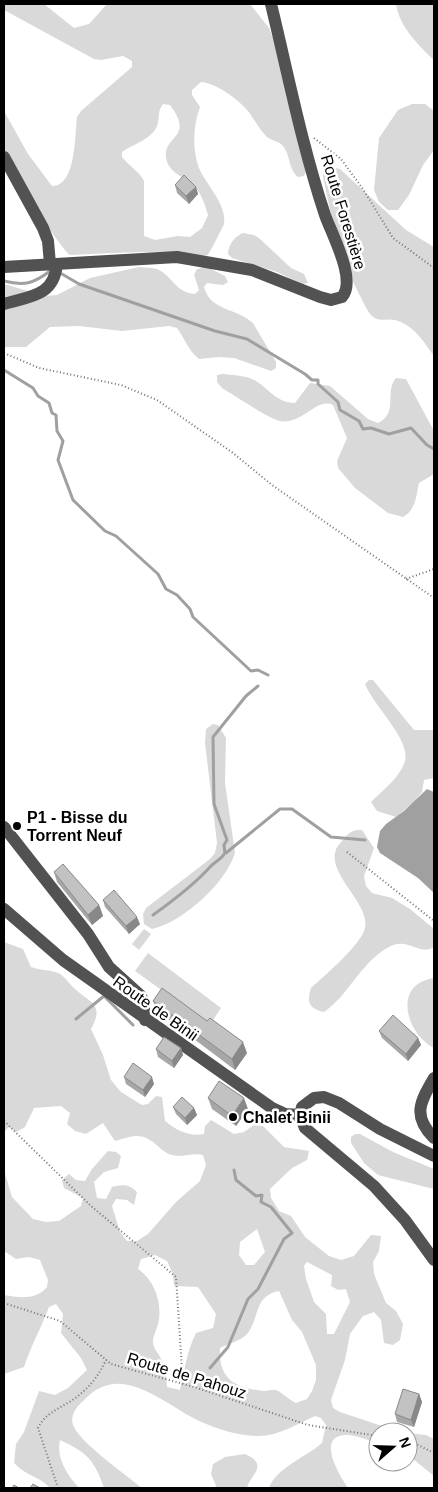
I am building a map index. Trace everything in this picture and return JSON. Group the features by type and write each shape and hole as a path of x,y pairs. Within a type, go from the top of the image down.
{"street":[{"name":"Route Forestière","path":"4,267 161,256 192,258 252,270 331,300 342,297 348,288 346,272 325,214 304,139 271,4"},
{"path":"4,157 48,240 54,264 54,282 44,291 4,304"},
{"path":"4,827 88,934 109,967 140,995 143,1000 145,1020"},
{"name":"Route de Binii","path":"4,909 42,944 145,1020 265,1103 285,1114 300,1115"},
{"path":"434,1078 420,1106 421,1118 427,1130 434,1138"},
{"path":"434,1156 380,1129 328,1098 319,1096 308,1101 302,1107 300,1115 305,1128 358,1171 388,1200 434,1260"}],"path":[{"path":"304,139 315,138 341,158 363,189 393,238 434,268"},
{"path":"4,353 39,368 121,385 157,400 233,453 272,485 434,598"},
{"path":"406,579 434,568"},
{"path":"347,852 434,921"},
{"path":"4,1122 91,1206 176,1277 184,1384"},
{"name":"Route de Pahouz","path":"4,1302 60,1321 111,1364 184,1384 308,1425 368,1434"},
{"path":"58,1488 38,1428 42,1418 74,1399 95,1381 106,1360"},
{"path":"418,1445 434,1453"}],"shaded area":[{"path":"4,4 44,4 74,28 89,24 107,4 250,4 269,28 275,44 306,171 304,176 298,177 295,174 283,146 266,136 239,102 220,88 201,82 192,90 192,95 200,107 195,130 195,153 199,168 219,202 224,217 224,224 208,255 199,256 176,252 133,252 70,255 45,222 7,158 3,141 4,111 28,154 52,186 60,184 66,178 73,159 77,117 81,111 132,67 132,61 123,56 101,60 94,59 4,10","holes":["163,104 170,105 180,124 176,136 166,150 167,163 173,171 191,183 197,190 208,215 202,228 190,237 178,236 155,240 144,236 144,181 122,157 122,152 151,135 157,126 161,107"]},
{"path":"396,4 434,4 434,60 405,27"},
{"path":"412,104 425,104 434,111 434,150 423,165 409,195 398,210 388,210 379,202 374,190 379,138 398,110"},
{"path":"328,166 340,169 406,230 434,247 434,356 418,335 408,326 395,320 381,320 373,317 367,309 352,280 337,236 323,176 324,169"},
{"path":"243,233 259,238 291,268 304,274 308,283 302,284 277,272 232,258 228,254 229,247"},
{"path":"139,267 159,270 183,291 195,294 199,290 194,275 197,269 207,267 225,276 228,282 223,285 207,283 204,287 207,295 218,305 247,318 253,323 276,362 276,368 271,371 234,358 199,359 189,348 177,328 169,326 122,331 79,326 50,327 26,347 4,347 4,284 45,296 57,295 90,278"},
{"path":"217,375 250,378 283,401 295,403 310,383 330,386 368,419 378,423 388,414 391,390 396,378 406,379 434,431 434,474 419,483 411,511 403,517 388,513 355,488 338,468 337,461 347,438 333,405 321,405 296,419 280,421 222,388 217,382"},
{"path":"369,680 373,680 414,730 434,730 434,778 424,780 422,792 414,802 396,817 377,811 371,802 398,775 406,755 398,735 369,693 365,684"},
{"path":"213,724 218,725 226,738 225,783 235,853 223,877 202,900 177,918 152,929 144,924 143,914 146,908 210,859 215,853 217,843 205,743 206,729"},
{"path":"427,789 434,792 434,893 418,878 380,853 377,847 380,831 386,824 404,811"},
{"path":"362,830 374,848 364,876 366,886 372,893 392,898 410,909 433,928 434,947 423,950 401,944 387,948 369,963 340,998 324,1012 315,1009 310,1004 311,988 350,951 365,928 365,918 360,907 339,873 335,862 335,851 342,841 350,833"},
{"path":"144,929 151,934 139,950 132,944"},
{"path":"4,942 23,949 31,967 60,974 94,1005 97,1014 91,1029 103,1055 111,1080 121,1092 142,1105 148,1104 156,1096 162,1097 165,1121 188,1134 204,1134 205,1126 211,1120 234,1134 244,1132 254,1125 263,1126 284,1147 309,1151 307,1160 292,1168 270,1189 271,1198 279,1211 291,1216 305,1237 329,1256 341,1260 354,1256 371,1235 381,1236 379,1251 373,1262 374,1274 386,1303 396,1311 403,1324 400,1340 393,1345 384,1343 381,1320 374,1312 363,1316 350,1334 345,1360 331,1400 333,1408 340,1412 370,1422 368,1422 368,1440 347,1435 337,1437 332,1441 332,1457 335,1466 348,1488 269,1488 278,1474 322,1443 326,1425 321,1418 315,1416 273,1434 243,1435 199,1421 141,1389 117,1384 101,1387 87,1397 75,1411 72,1419 73,1424 79,1434 95,1451 142,1488 104,1488 97,1470 88,1458 77,1449 60,1440 61,1460 70,1477 79,1488 50,1488 14,1463 16,1444 24,1432 39,1391 55,1395 68,1388 87,1370 81,1358 61,1333 63,1314 56,1304 49,1307 24,1367 4,1374 4,1295 33,1296 47,1287 48,1280 40,1260 29,1257 16,1259 4,1251 4,1170 12,1197 33,1219 46,1222 59,1221 81,1206 83,1198 64,1188 62,1180 69,1174 76,1180 85,1181 92,1169 108,1151 116,1152 121,1156 118,1168 104,1172 94,1182 97,1198 106,1199 112,1187 119,1185 126,1185 137,1192 134,1205 127,1200 116,1199 112,1206 120,1232 127,1241 137,1241 148,1234 176,1202 200,1181 206,1165 203,1155 176,1156 163,1151 153,1142 143,1137 134,1136 115,1141 103,1123 86,1134 75,1131 67,1124 70,1113 61,1106 34,1108 25,1127 16,1132 9,1127 4,1132","holes":["257,1229 265,1252 254,1265 246,1265 239,1255 240,1242","155,1255 167,1261 173,1274 174,1286 198,1287 216,1314 213,1328 196,1333 188,1354 180,1390 167,1387 163,1364 153,1344 159,1317 158,1301 153,1286 138,1269 141,1259","307,1262 332,1275 331,1286 338,1290 346,1289 350,1302 334,1334 327,1334 326,1314 314,1302 306,1279 304,1266","279,1291 292,1320 302,1332 316,1365 316,1380 312,1391 307,1399 296,1403 276,1390 254,1390 230,1380 225,1374 220,1359 220,1348 245,1336 252,1327 261,1302 265,1297"]},
{"path":"148,953 221,1008 210,1025 135,971"},
{"path":"434,978 434,1048 416,1032 408,1010 408,999 412,990 421,982"},
{"path":"355,1134 360,1134 393,1152 434,1169 434,1189 378,1175 364,1163 351,1143 351,1137"},
{"path":"418,1434 434,1439 434,1476 418,1463"},
{"path":"245,1454 256,1462 257,1466 247,1488 217,1488 211,1474 213,1464 225,1457"}],"building":[{"path":"184,175 196,187 186,196 175,185"},
{"path":"63,864 99,905 88,915 54,872"},
{"path":"114,890 137,917 126,926 103,900"},
{"path":"162,988 207,1021 210,1018 243,1042 232,1059 153,1001"},
{"path":"393,1015 418,1038 406,1054 379,1031"},
{"path":"164,1037 181,1048 172,1061 156,1049"},
{"path":"133,1063 152,1077 143,1090 124,1077"},
{"path":"219,1081 244,1098 232,1116 208,1098"},
{"path":"182,1097 194,1108 185,1118 173,1107"},
{"path":"403,1389 419,1394 411,1420 395,1414"},
{"path":"33,1484 40,1488 30,1488"}],"waterway":[{"path":"4,281 28,283 50,271"},
{"path":"62,274 79,284 215,331 247,339 312,380 318,380 318,384 338,402 340,410 359,421 363,429 371,428 389,434 411,428 427,445 434,449"},
{"path":"4,370 33,388 38,396 49,403 52,413 56,415 57,431 63,441 58,460 73,500 105,531 116,536 158,574 166,589 177,595 190,609 193,617 251,671 258,670 268,675"},
{"path":"153,915 191,886 225,853 224,845 227,840 214,804 213,737 246,696 258,686"},
{"path":"226,853 280,809 292,809 331,837 365,840"},
{"path":"76,1019 104,996 133,1025"},
{"path":"210,1368 228,1347 248,1299 258,1289 284,1239 292,1233 271,1207 261,1202 262,1195 256,1196 236,1180 234,1170"}],"place":[{"name":"P1 - Bisse du Torrent Neuf","path":"17,826"},
{"name":"Chalet Binii","path":"233,1117"}]}
